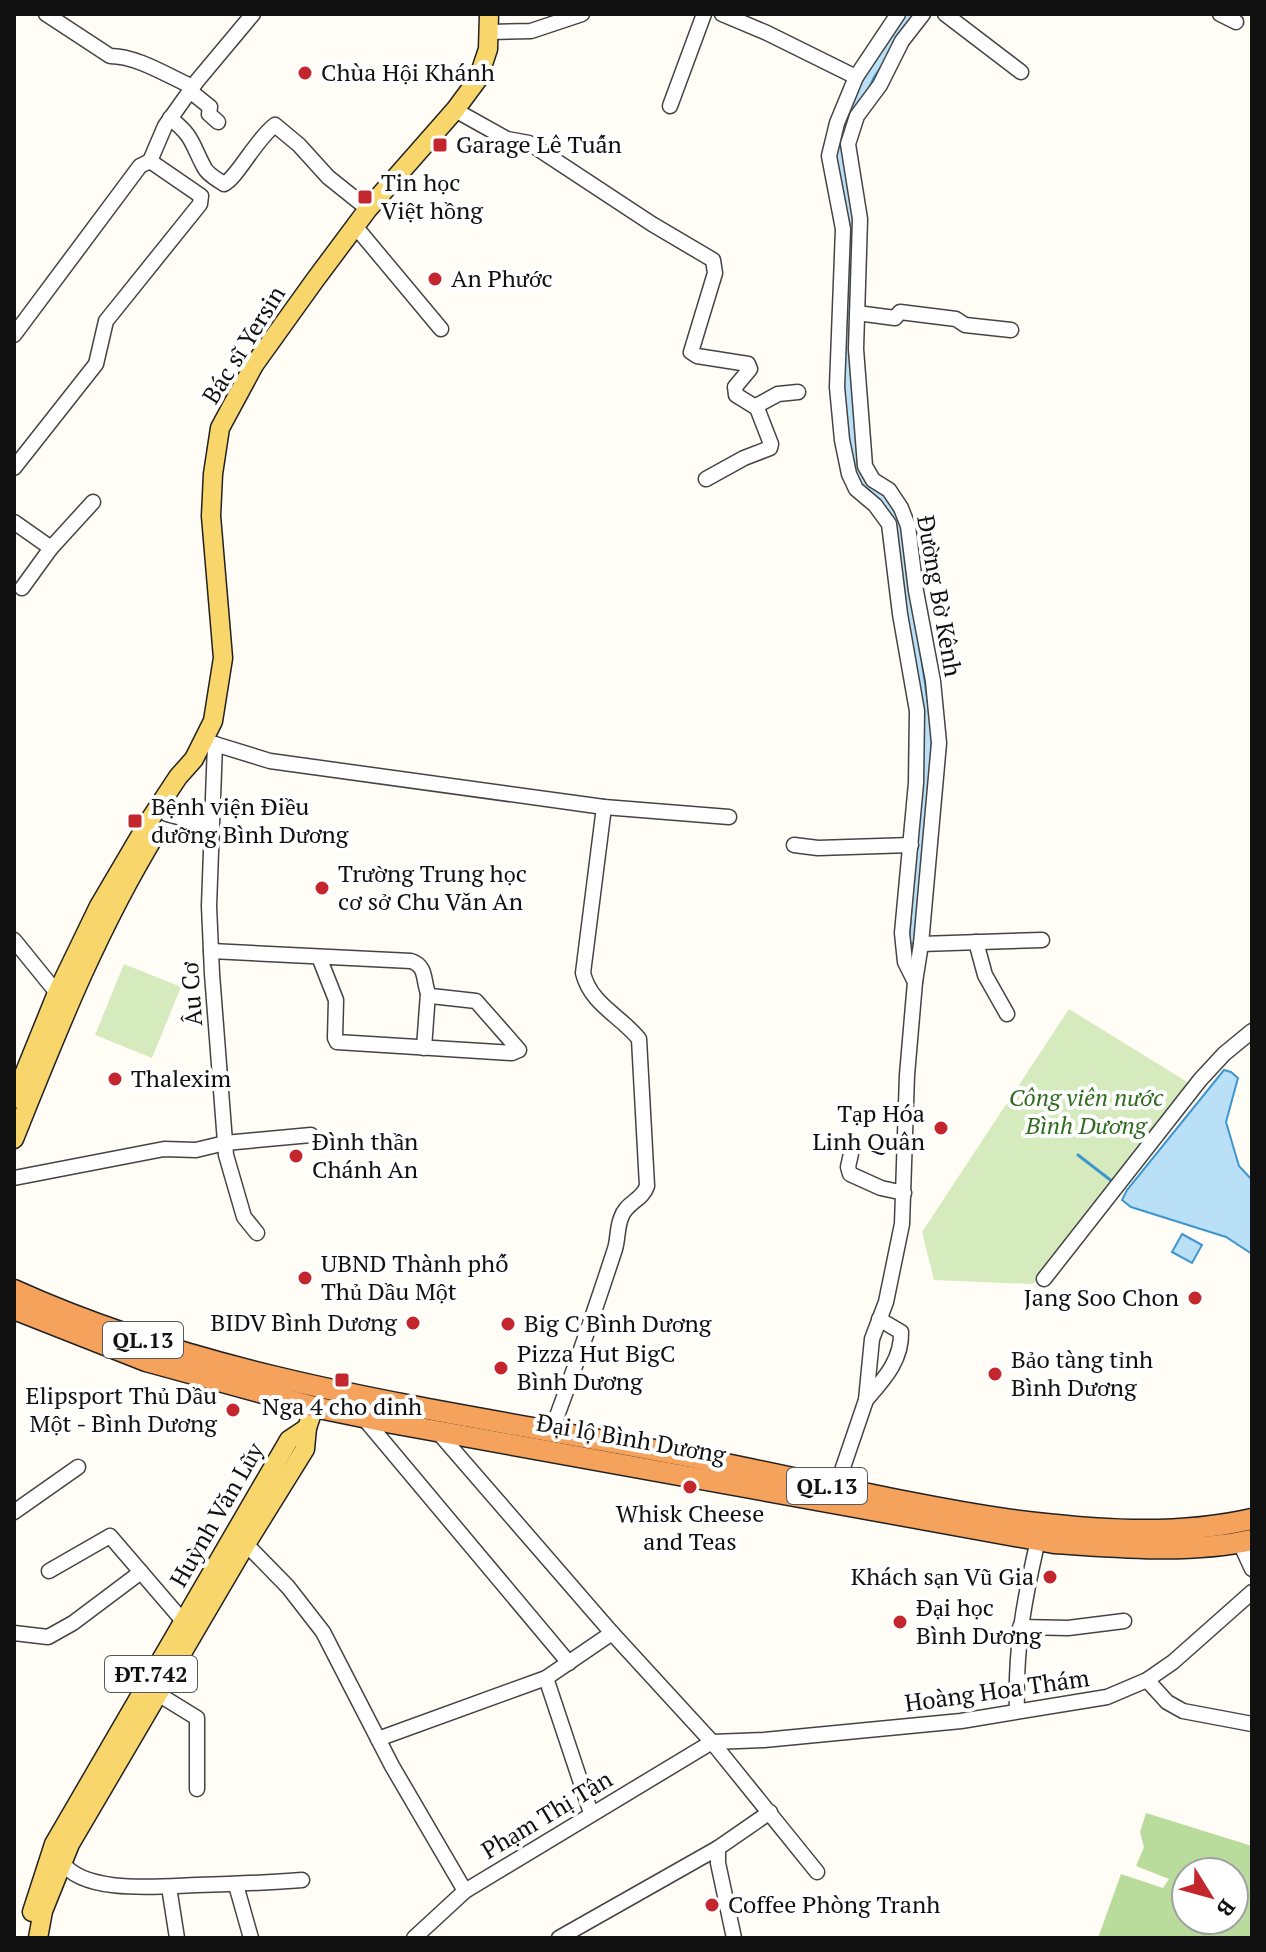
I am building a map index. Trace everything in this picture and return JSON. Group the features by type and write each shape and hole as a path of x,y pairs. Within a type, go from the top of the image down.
{"highway":[{"name":"Đại lộ Bình Dương","path":"14,1290 106,1327 316,1397 362,1416 437,1431 1038,1540 1140,1548 1245,1531"},
{"name":"Đại lộ Bình Dương","path":"14,1309 146,1361 316,1397 336,1382 413,1397 420,1406 688,1456 960,1512 1061,1526 1142,1531 1245,1531"}],"main road":[{"name":"Bác sĩ Yersin","path":"14,1139 36,1066 105,909 178,777 210,743 223,658 211,516 220,428 254,365 355,226 478,79 488,49 489,23"},
{"name":"Bác sĩ Yersin","path":"135,856 167,814 190,776 194,759"},
{"name":"Bác sĩ Yersin","path":"14,1099 36,1066"},
{"name":"ĐT.742","path":"307,1428 316,1397"},
{"name":"Huỳnh Văn Lũy","path":"37,1936 62,1862 246,1544 305,1449 307,1428"},
{"name":"Huỳnh Văn Lũy","path":"37,1936 42,1875 54,1844 289,1440 307,1428"}],"street":[{"path":"46,14 110,56 134,62 192,89 210,107 209,114 218,122"},
{"path":"14,335 140,166 150,161 170,118 253,14"},
{"path":"489,23 531,31 582,14"},
{"path":"670,106 704,14"},
{"path":"722,14 878,84"},
{"path":"898,14 859,73 837,123 829,156 843,229 837,387 842,440 849,474 856,489 875,505 889,524 917,711 916,783 902,933 905,962 915,982"},
{"name":"Đường Bờ Kênh","path":"866,1400 872,1339 886,1302 902,1224 907,1075 939,743 908,526 889,490 873,480 865,466 856,349 860,219 848,144 857,116 902,41 923,14"},
{"path":"945,14 1021,72"},
{"path":"1220,14 1236,22"},
{"path":"455,110 507,139 529,143 713,260 715,273 691,352 697,356 748,364 750,369 735,387 740,399 756,406 771,444 770,448 706,479"},
{"path":"170,118 189,132 204,167 224,184 233,177 257,142 275,125 299,145 328,177 368,209"},
{"path":"14,468 96,364 106,321 200,204 201,196 192,188 150,161"},
{"path":"355,226 441,329"},
{"path":"857,313 895,318 900,312 1011,330"},
{"path":"756,406 778,394 798,392"},
{"path":"22,588 51,548 93,502"},
{"path":"14,522 51,548"},
{"path":"210,743 270,761 604,807 729,817"},
{"name":"Âu Cơ","path":"210,743 212,826 209,906 226,1155 244,1217 257,1233"},
{"path":"551,1432 616,1245 620,1219 629,1204 641,1197 647,1186 639,1039 595,999 583,973 604,807"},
{"path":"167,814 212,826"},
{"path":"794,845 818,848 911,845"},
{"path":"921,944 1042,940"},
{"path":"976,942 985,975 1007,1014"},
{"path":"17,948 64,997"},
{"path":"211,951 417,963 428,993 424,1048"},
{"path":"319,957 336,1000 337,1042 512,1053 519,1050 476,1001 431,996 428,993"},
{"path":"1044,1279 1200,1080 1224,1054 1252,1031"},
{"path":"14,1178 164,1149 196,1150 225,1143 311,1135"},
{"path":"852,1149 848,1167 850,1174 881,1188 904,1193"},
{"path":"836,1488 866,1400 889,1373 901,1346 901,1332 879,1319"},
{"path":"362,1416 569,1663"},
{"path":"437,1431 612,1633 712,1742 817,1872"},
{"path":"14,1512 78,1467"},
{"path":"1245,1531 1252,1569"},
{"path":"49,1571 110,1536 183,1621"},
{"path":"1017,1711 1015,1664 1038,1540"},
{"path":"246,1544 288,1587 323,1632 378,1739 465,1891"},
{"path":"14,1633 48,1637 73,1623 141,1572"},
{"name":"Hoàng Hoa Thám","path":"712,1742 914,1726 1107,1697 1147,1680 1194,1646 1252,1592"},
{"path":"1020,1627 1068,1628 1124,1621"},
{"path":"378,1739 546,1678 612,1633"},
{"path":"546,1678 591,1813"},
{"path":"1147,1680 1167,1702 1183,1711 1252,1724"},
{"path":"158,1694 197,1718 197,1789"},
{"name":"Phạm Thị Tân","path":"414,1938 465,1891 712,1742"},
{"path":"559,1938 718,1848 770,1812"},
{"path":"718,1848 718,1863 734,1938"},
{"path":"62,1862 67,1870 101,1883 169,1887 302,1880"},
{"path":"236,1885 251,1938"},
{"path":"169,1887 177,1938"}],"green space":[{"path":"124,964 181,987 152,1058 95,1035"},
{"name":"Công viên nước Bình Dương","path":"1069,1009 1197,1088 1033,1284 934,1280 922,1232"},
{"path":"1146,1813 1252,1846 1252,1938 1098,1938 1121,1874 1163,1888 1169,1879 1136,1866 1144,1847 1140,1832"}],"water":[{"path":"906,14 917,14 874,77 847,135 856,234 851,338 857,449 901,520 931,725 932,757 916,943 909,944 919,801 892,522 858,480 851,460 844,415 835,149 847,111 863,77"},
{"path":"1224,1070 1238,1078 1226,1122 1239,1166 1252,1180 1252,1254 1226,1237 1131,1207 1122,1200"},
{"path":"1182,1234 1202,1245 1192,1263 1172,1252"}],"waterway":[{"path":"1078,1155 1113,1182"}],"place":[{"name":"Chùa Hội Khánh","path":"305,73"},
{"name":"Garage Lê Tuấn","path":"440,145"},
{"name":"Tin học Việt hồng","path":"365,197"},
{"name":"An Phước","path":"435,279"},
{"name":"Bệnh viện Điều dưỡng Bình Dương","path":"135,821"},
{"name":"Trường Trung học cơ sở Chu Văn An","path":"322,888"},
{"name":"Thalexim","path":"115,1079"},
{"name":"Tạp Hóa Linh Quân","path":"941,1128"},
{"name":"Đình thần Chánh An","path":"296,1156"},
{"name":"UBND Thành phố Thủ Dầu Một","path":"305,1278"},
{"name":"Jang Soo Chon","path":"1195,1298"},
{"name":"BIDV Bình Dương","path":"413,1323"},
{"name":"Big C Bình Dương","path":"508,1324"},
{"name":"Pizza Hut BigC Bình Dương","path":"501,1368"},
{"name":"Bảo tàng tỉnh Bình Dương","path":"995,1374"},
{"name":"Nga 4 cho dinh","path":"342,1380"},
{"name":"Elipsport Thủ Dầu Một - Bình Dương","path":"233,1410"},
{"name":"Whisk Cheese and Teas","path":"690,1487"},
{"name":"Khách sạn Vũ Gia","path":"1050,1577"},
{"name":"Đại học Bình Dương","path":"900,1622"},
{"name":"Coffee Phòng Tranh","path":"712,1905"}]}
